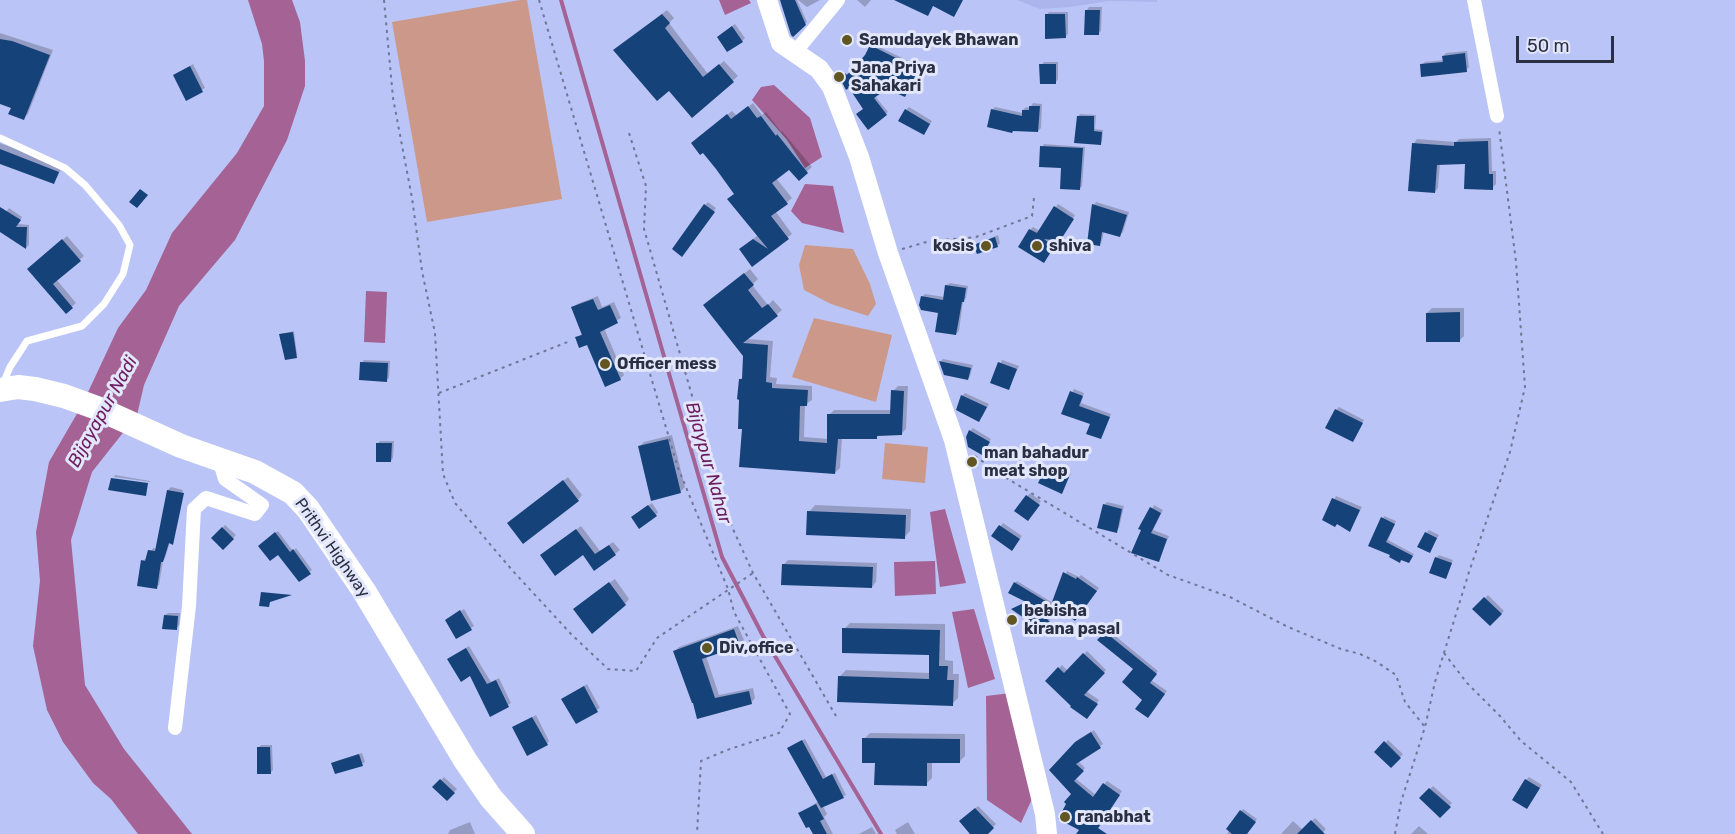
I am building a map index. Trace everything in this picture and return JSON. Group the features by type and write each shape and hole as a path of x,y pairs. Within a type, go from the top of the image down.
{"highway":[{"name":"Prithvi Highway","path":"1,390 18,387 64,396 97,408 181,446 255,472 293,493 308,509 364,591 465,760 491,798 523,834"}],"main road":[{"path":"767,0 781,43 796,51 819,69 832,87 859,157 888,253 954,440 1045,814 1047,834"}],"street":[{"path":"796,51 838,0"},
{"path":"1474,0 1497,116"},
{"path":"175,728 189,606 194,509 206,498 255,514 262,505 225,479 219,459"}],"lane":[{"path":"0,138 65,168 85,184 119,225 130,245 123,274 104,304 82,327 27,341 10,367 1,390"}],"path":[{"path":"384,0 393,98 412,198 422,271 435,333 443,474 455,503 570,634 608,669 636,671 657,638 753,573"},
{"path":"539,0 678,468 728,589 734,612 790,714 779,733 701,761 698,834"},
{"path":"1395,834 1401,802 1425,728 1444,653 1510,452 1525,387 1516,262 1497,116"},
{"path":"628,133 646,186 644,229 732,527 753,573 836,716"},
{"path":"888,253 930,240 976,237 1032,216 1034,198"},
{"path":"439,393 570,341"},
{"path":"954,440 1003,477 1168,575 1230,597 1288,627 1377,662 1396,675 1405,702 1425,728"},
{"path":"1444,653 1467,683 1521,741 1572,782 1603,834"}],"shaded area":[{"path":"527,0 562,199 427,222 392,22"},
{"path":"1017,0 1157,0 1157,2 1109,1 1040,9"},
{"path":"805,245 853,249 870,284 876,304 868,316 831,304 804,290 799,265"},
{"path":"814,318 892,335 876,402 792,377"},
{"path":"885,443 928,447 925,483 882,479"}],"water":[{"name":"Bijayapur Nadi","path":"248,0 292,0 300,22 305,61 305,86 287,140 235,240 179,306 144,385 137,415 92,472 71,540 85,685 124,749 192,834 138,834 111,799 93,783 63,742 47,710 33,646 40,581 36,532 49,462 82,405 118,328 146,290 172,233 237,153 264,106 262,44"},
{"path":"719,0 749,0 751,3 725,15"},
{"path":"774,85 810,118 822,157 805,168 787,140 752,100 761,87"},
{"path":"805,184 833,186 844,233 802,223 791,211"},
{"path":"366,291 387,292 385,343 364,342"},
{"path":"945,509 966,583 940,587 930,512"},
{"path":"935,561 936,594 895,596 894,562"},
{"path":"974,609 995,679 968,688 952,612"},
{"path":"1011,693 1032,799 1021,823 987,800 986,696"}],"building":[{"path":"780,0 795,0 806,25 793,37 791,35"},
{"path":"894,0 963,0 954,17 933,6 928,16"},
{"path":"1085,10 1100,10 1099,35 1084,35"},
{"path":"662,14 670,23 665,28 703,77 719,64 734,82 692,118 669,91 657,101 613,50"},
{"path":"1045,14 1065,14 1066,38 1045,39"},
{"path":"732,26 743,42 727,52 717,37"},
{"path":"0,39 50,55 24,120 8,114 11,108 0,104"},
{"path":"870,45 919,68 905,97 887,89 874,98 887,115 868,130 856,114 863,109 849,88 846,90 840,78 845,73 847,75 865,55"},
{"path":"1465,53 1467,72 1421,77 1420,64 1443,62 1442,56"},
{"path":"1039,64 1056,64 1056,84 1040,84"},
{"path":"190,66 203,92 186,101 173,75"},
{"path":"748,106 757,118 761,116 808,173 799,181 789,170 772,183 788,204 771,216 789,239 752,267 739,249 753,239 768,249 727,199 734,194 716,169 703,153 700,155 691,143 727,114 731,119"},
{"path":"1029,106 1040,106 1038,132 1013,131 1012,133 987,127 991,109 1022,116 1022,110 1029,110"},
{"path":"905,109 930,124 924,135 898,121"},
{"path":"1077,116 1094,116 1094,131 1102,132 1101,145 1074,143"},
{"path":"1488,141 1489,174 1493,174 1493,190 1464,189 1465,164 1437,165 1435,193 1408,191 1412,143 1454,146 1454,142"},
{"path":"1040,146 1083,148 1080,190 1060,189 1061,168 1039,167"},
{"path":"0,149 59,172 54,184 0,164"},
{"path":"140,189 148,195 137,208 129,202"},
{"path":"704,204 715,212 682,257 672,249"},
{"path":"1092,204 1127,215 1120,237 1102,232 1100,246 1087,244"},
{"path":"1054,206 1074,219 1060,241 1044,239 1054,247 1044,263 1018,247 1029,229 1037,233"},
{"path":"0,207 21,220 16,227 27,227 26,249 0,232"},
{"name":"kosis","path":"995,237 998,247 977,254 973,245"},
{"path":"62,239 81,261 53,284 73,308 66,314 27,269"},
{"path":"744,273 754,285 748,290 762,308 768,304 778,316 743,343 768,345 766,382 772,383 772,388 808,390 807,406 800,406 799,441 827,443 827,414 890,414 891,390 904,391 902,435 877,436 877,439 838,439 835,474 739,467 742,429 738,429 739,400 737,399 739,379 742,379 743,356 703,305"},
{"path":"945,285 966,288 956,335 935,332 938,313 921,310 919,305 921,296 943,300"},
{"name":"Officer mess","path":"593,299 598,310 610,305 618,323 600,332 621,380 605,387 587,345 579,348 575,337 582,335 571,307"},
{"path":"1460,312 1460,342 1426,342 1426,313"},
{"path":"293,332 297,358 285,360 279,334"},
{"path":"939,361 971,368 968,380 944,375"},
{"path":"360,362 388,363 387,382 359,380"},
{"path":"998,362 1017,369 1009,390 990,383"},
{"path":"1070,391 1083,396 1079,406 1110,417 1101,439 1086,434 1090,424 1061,414"},
{"path":"961,395 987,407 979,422 956,410"},
{"path":"1335,409 1363,423 1353,442 1325,428"},
{"path":"969,430 990,442 982,455 968,447 966,437"},
{"path":"668,439 681,493 651,501 638,446"},
{"path":"376,443 392,443 391,462 376,462"},
{"path":"1046,467 1069,477 1062,494 1038,483"},
{"path":"111,478 148,483 146,496 108,490"},
{"path":"563,480 579,501 523,544 507,523"},
{"path":"167,490 184,493 173,545 169,543 163,562 161,562 157,589 137,586 141,560 145,561 148,550 155,551"},
{"path":"1026,495 1040,505 1028,521 1014,511"},
{"path":"1332,498 1360,510 1350,532 1337,524 1335,527 1322,520"},
{"path":"1103,504 1122,509 1117,533 1097,528"},
{"path":"648,505 657,516 639,529 631,517"},
{"path":"1150,507 1161,513 1151,533 1167,539 1159,562 1131,553 1141,530 1138,529"},
{"path":"807,511 906,515 905,539 806,535"},
{"path":"1381,517 1395,524 1386,542 1413,556 1409,563 1401,560 1400,563 1389,557 1390,555 1368,546"},
{"path":"999,525 1020,539 1012,551 991,536"},
{"path":"222,527 234,539 223,550 211,538"},
{"path":"576,529 595,554 609,545 616,555 594,571 583,555 555,576 540,555"},
{"path":"275,532 290,552 293,549 311,574 299,582 278,555 270,561 258,546"},
{"path":"1425,532 1437,538 1430,553 1417,547"},
{"path":"1435,557 1452,563 1446,579 1429,573"},
{"path":"782,564 873,567 872,588 781,585"},
{"path":"1063,572 1076,579 1077,577 1097,591 1075,621 1052,602"},
{"path":"609,582 626,605 592,634 573,609"},
{"path":"1014,582 1057,608 1047,619 1050,622 1040,629 1011,609 1026,602 1008,593"},
{"path":"261,592 292,595 270,602 269,607 259,606"},
{"path":"1484,597 1502,614 1490,626 1472,609"},
{"path":"460,610 472,630 456,639 445,620"},
{"path":"164,615 178,616 177,630 162,629"},
{"path":"842,628 940,630 939,666 948,666 947,680 954,680 953,706 837,702 838,676 929,679 929,655 842,653"},
{"path":"734,629 740,646 702,659 715,698 749,691 752,704 697,719 673,651"},
{"path":"1105,632 1157,674 1150,683 1165,694 1148,718 1135,709 1142,700 1122,682 1133,669 1097,640"},
{"path":"466,648 487,684 496,680 509,707 490,717 470,676 461,682 447,659"},
{"path":"1083,653 1105,673 1084,695 1098,704 1087,719 1070,707 1045,681 1058,667 1064,673"},
{"path":"584,686 598,712 576,724 561,699"},
{"path":"532,717 548,745 527,756 512,727"},
{"path":"1091,732 1101,748 1076,764 1084,771 1074,781 1093,797 1103,783 1120,795 1098,828 1107,834 1076,834 1079,830 1058,819 1066,804 1064,802 1071,794 1049,770 1075,742"},
{"path":"862,738 960,739 960,763 927,763 927,786 874,785 875,763 862,763"},
{"path":"802,740 823,779 832,774 844,798 821,808 787,748"},
{"path":"1384,741 1401,758 1391,768 1374,752"},
{"path":"257,747 270,747 271,774 257,774"},
{"path":"359,754 363,766 335,774 331,763"},
{"path":"440,779 455,793 447,801 432,787"},
{"path":"1525,779 1540,788 1527,809 1512,800"},
{"path":"1429,788 1451,807 1440,818 1419,798"},
{"path":"816,804 824,819 820,821 827,834 813,834 809,827 806,828 798,813"},
{"path":"975,808 994,828 988,834 970,834 959,821"},
{"path":"1240,810 1256,822 1247,834 1232,834 1226,829"},
{"path":"1311,820 1325,834 1297,834"}],"waterway":[{"name":"Bijaypur Nahar","path":"561,0 722,557 763,636 881,834"}],"place":[{"name":"Samudayek Bhawan","path":"847,40"},
{"name":"Jana Priya Sahakari","path":"839,77"},
{"name":"kosis","path":"986,246"},
{"name":"shiva","path":"1037,246"},
{"name":"Officer mess","path":"605,364"},
{"name":"man bahadur meat shop","path":"972,462"},
{"name":"bebisha kirana pasal","path":"1012,620"},
{"name":"Div,office","path":"707,648"},
{"name":"ranabhat","path":"1065,817"}]}
